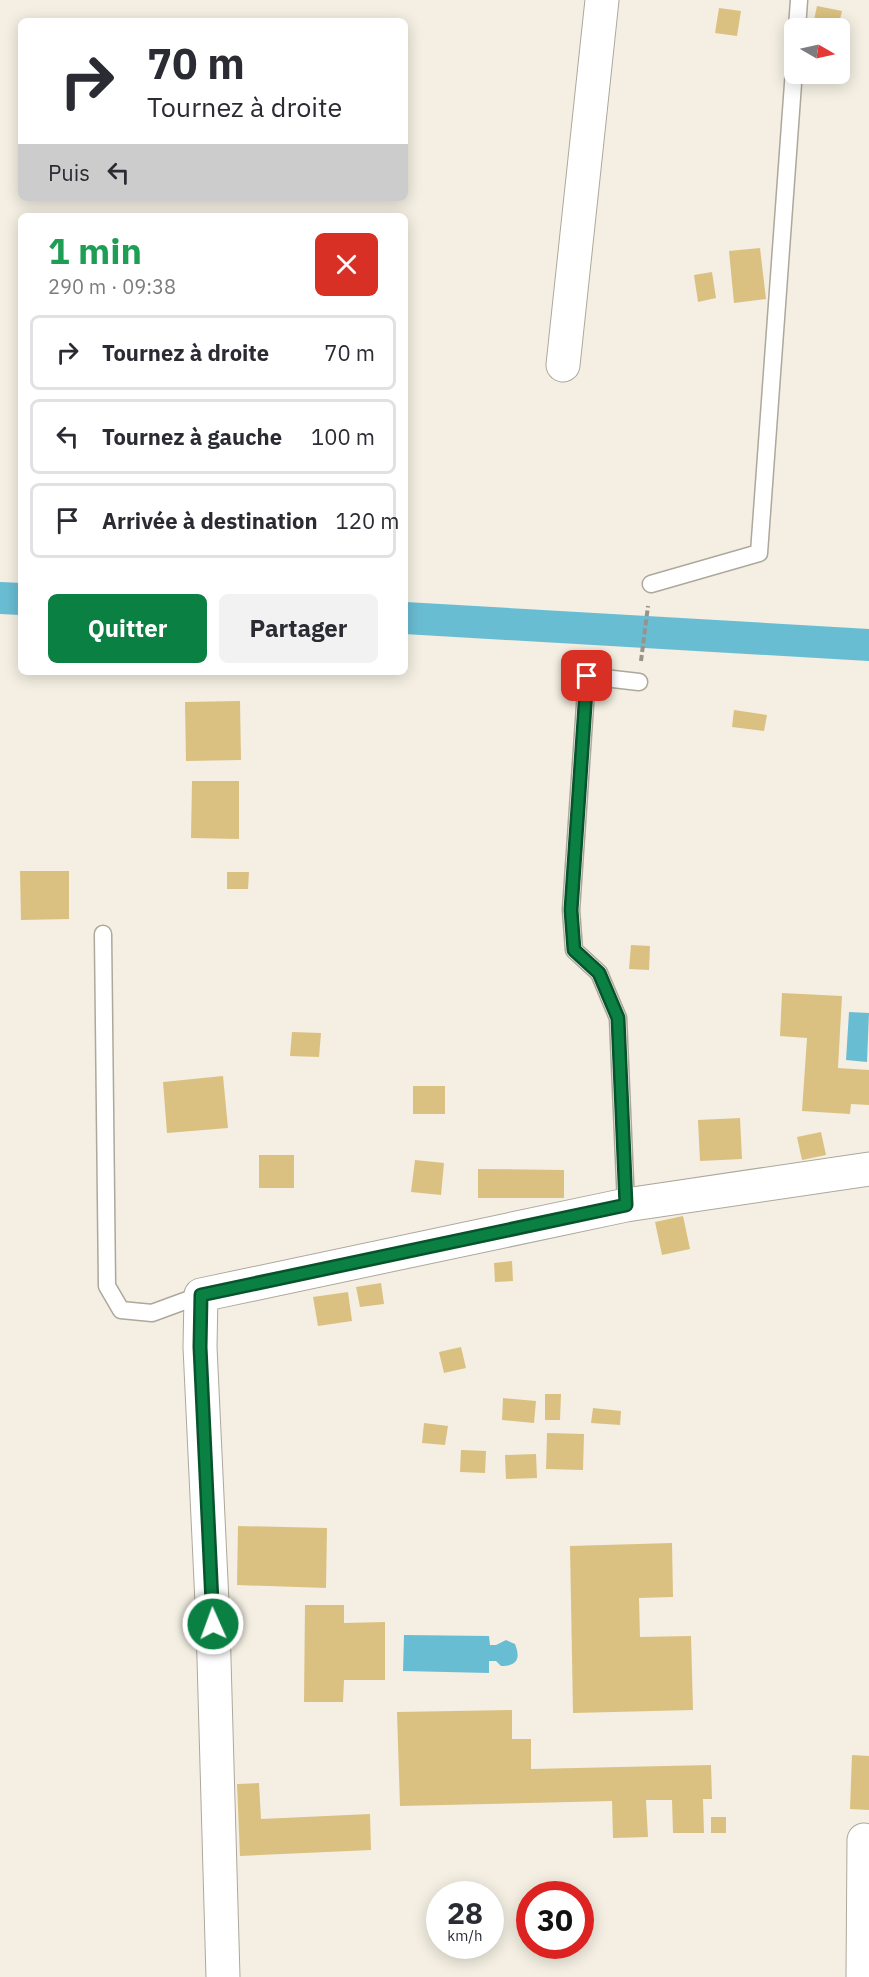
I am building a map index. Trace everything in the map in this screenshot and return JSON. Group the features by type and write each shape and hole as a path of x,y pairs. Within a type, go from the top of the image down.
{"street":[{"path":"563,365 602,0"},
{"path":"223,1977 213,1624 200,1347 201,1295 626,1205 869,1169"},
{"path":"863,1977 864,1840"}],"lane":[{"path":"798,18 799,0"},
{"path":"651,585 759,554 793,84"},
{"path":"626,1205 618,1018 599,973 574,950 571,910 587,676 639,682"},
{"path":"103,934 107,1286 121,1310 152,1313 201,1295"}],"path":[{"path":"639,682 651,585"}],"water":[{"path":"849,1012 869,1013 867,1062 846,1060"},
{"path":"404,1635 489,1636 490,1645 506,1640 515,1644 518,1654 516,1661 511,1665 501,1666 496,1661 489,1661 489,1673 403,1671"}],"building":[{"path":"817,6 842,11 840,18 814,18"},
{"path":"719,8 741,11 737,36 715,33"},
{"path":"760,248 766,299 734,303 729,251"},
{"path":"712,272 716,298 698,302 694,275"},
{"path":"240,701 241,760 186,761 185,702"},
{"path":"734,710 767,715 764,731 732,727"},
{"path":"192,781 239,781 239,839 191,838"},
{"path":"20,871 69,871 69,919 21,920"},
{"path":"227,872 249,872 248,889 227,889"},
{"path":"631,945 650,946 649,970 629,969"},
{"path":"782,993 842,996 838,1068 869,1070 869,1105 851,1104 850,1114 802,1111 807,1038 780,1036"},
{"path":"292,1032 321,1033 319,1057 290,1056"},
{"path":"223,1076 228,1128 167,1133 163,1082"},
{"path":"413,1086 445,1086 445,1114 413,1114"},
{"path":"740,1118 742,1159 700,1161 698,1120"},
{"path":"821,1132 826,1155 802,1160 797,1137"},
{"path":"259,1155 294,1155 294,1188 259,1188"},
{"path":"415,1160 444,1163 441,1195 411,1192"},
{"path":"478,1169 564,1170 564,1198 478,1198"},
{"path":"683,1216 690,1249 662,1255 655,1222"},
{"path":"512,1261 513,1281 495,1282 494,1263"},
{"path":"381,1283 384,1304 360,1307 356,1287"},
{"path":"348,1292 352,1321 318,1326 313,1297"},
{"path":"461,1347 466,1368 444,1373 439,1352"},
{"path":"545,1394 561,1394 560,1420 545,1420"},
{"path":"503,1398 536,1401 534,1423 502,1420"},
{"path":"593,1408 621,1411 620,1425 591,1423"},
{"path":"424,1423 448,1426 445,1445 422,1443"},
{"path":"547,1433 584,1434 583,1470 546,1469"},
{"path":"461,1450 486,1451 485,1473 460,1472"},
{"path":"536,1454 537,1478 506,1479 505,1455"},
{"path":"238,1526 327,1528 326,1588 237,1585"},
{"path":"672,1543 673,1597 639,1598 640,1637 691,1636 693,1710 573,1713 570,1546"},
{"path":"305,1605 344,1605 344,1623 385,1622 385,1680 344,1680 343,1702 304,1702"},
{"path":"512,1710 512,1739 531,1739 531,1769 711,1765 712,1799 703,1799 704,1833 673,1833 672,1800 646,1800 648,1837 613,1838 612,1801 400,1806 397,1712"},
{"path":"852,1755 869,1756 869,1810 850,1809"},
{"path":"259,1783 261,1819 370,1814 371,1850 240,1856 237,1784"},
{"path":"711,1817 726,1817 726,1833 711,1833"}],"waterway":[{"path":"0,598 18,599"},
{"path":"408,618 869,645"}],"route":[{"path":"213,1624 200,1347 201,1295 626,1205 618,1018 599,973 574,950 571,910 587,676"}]}
